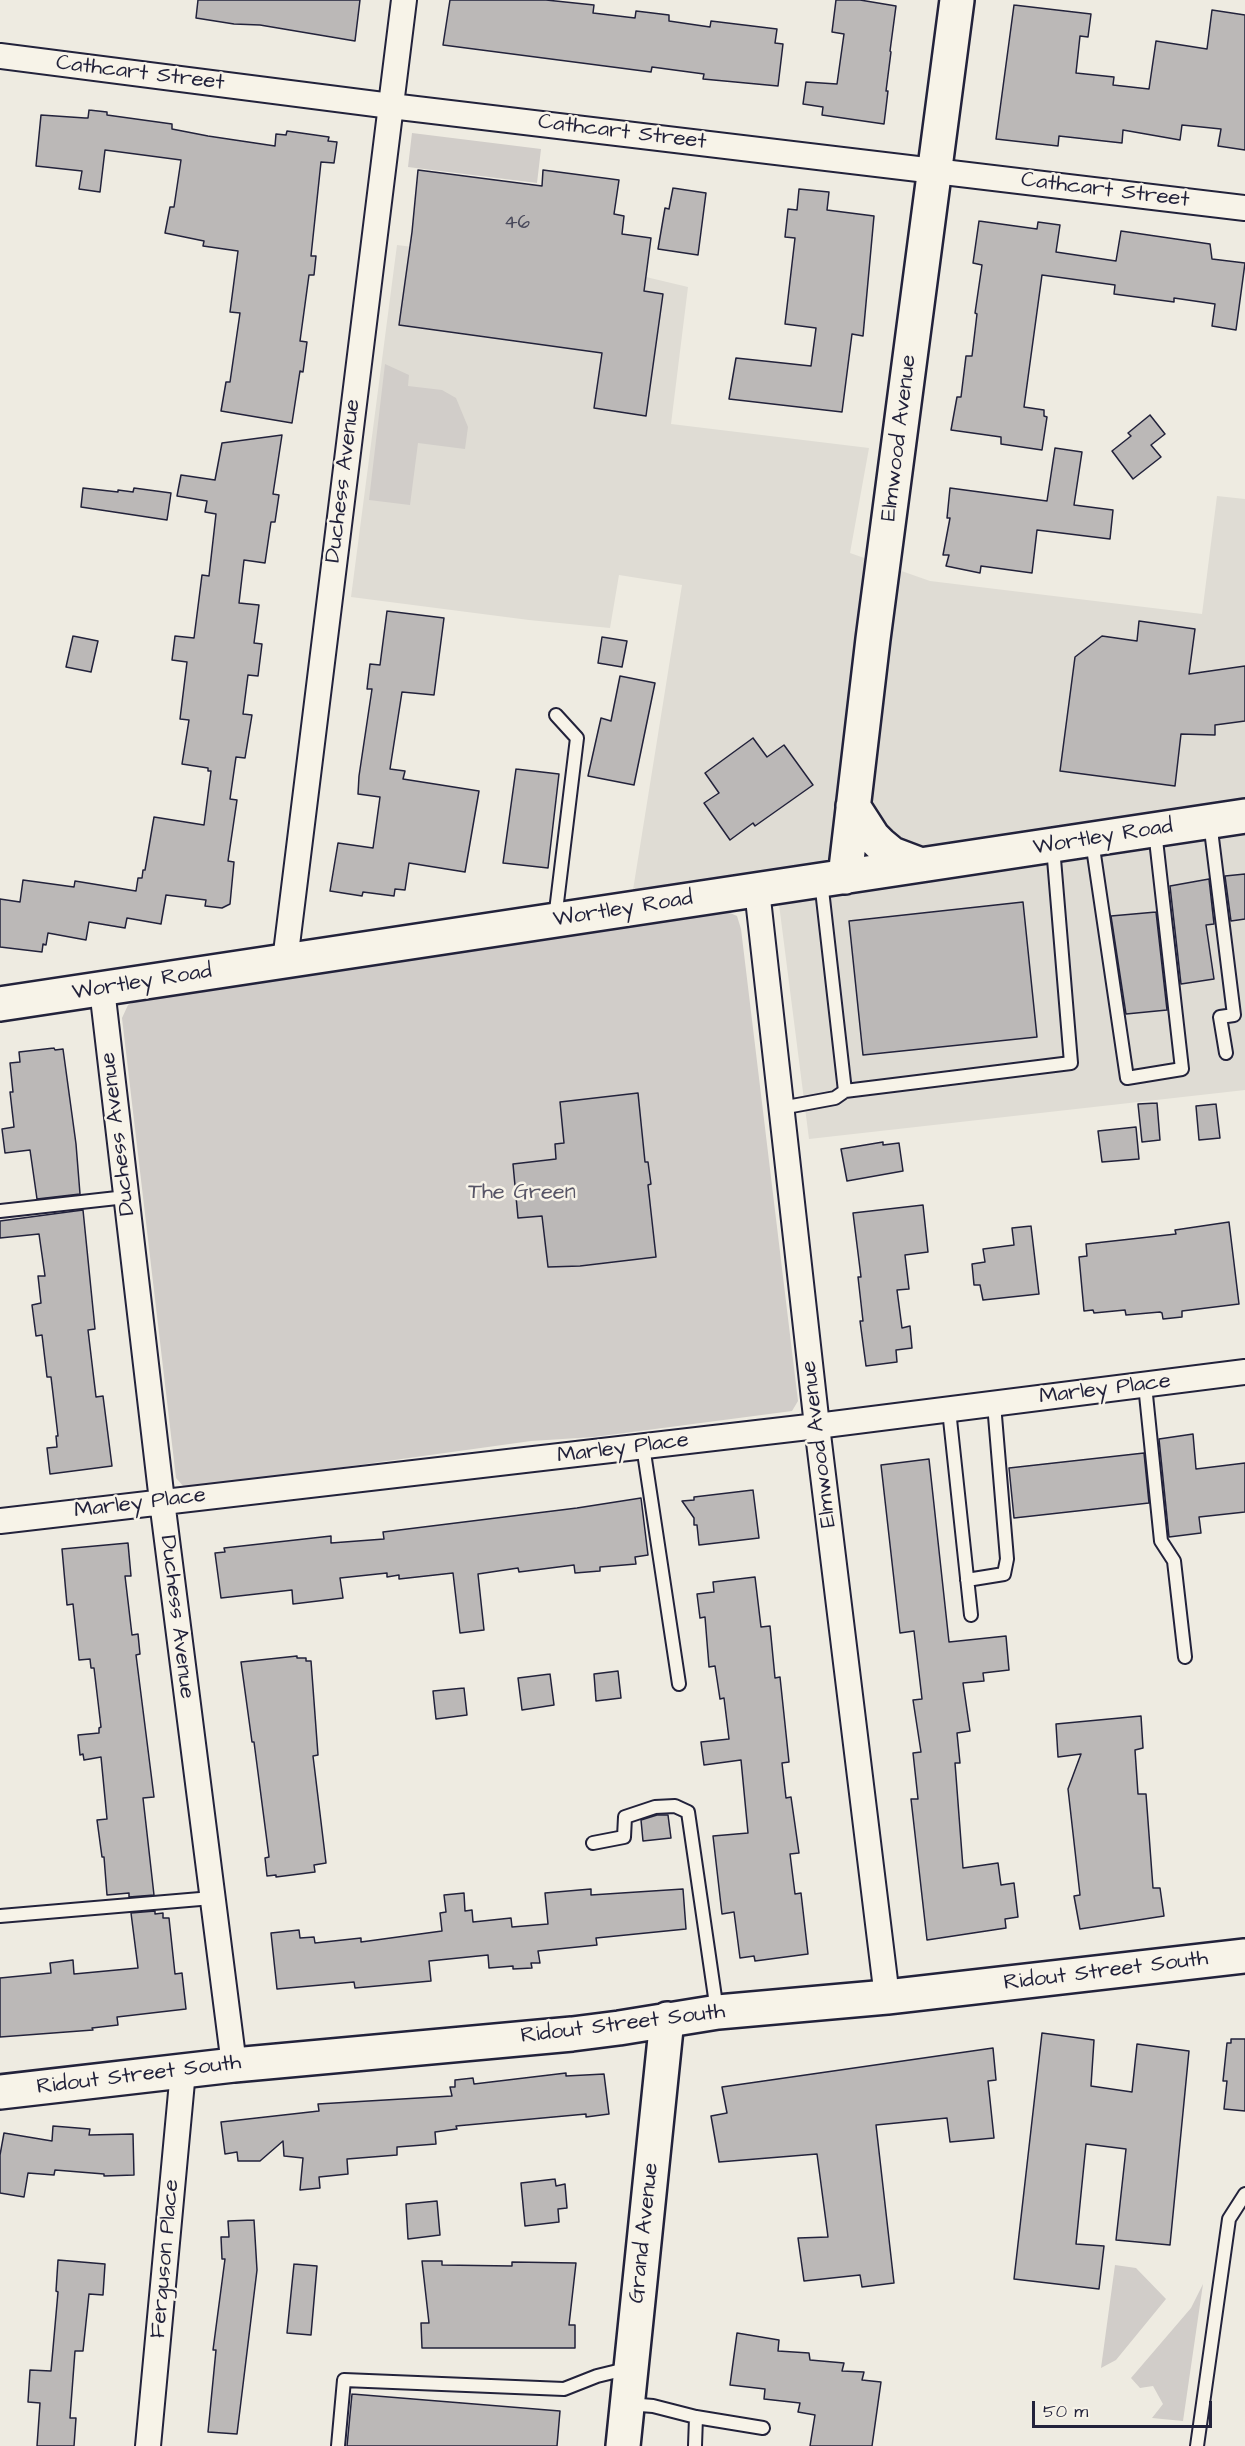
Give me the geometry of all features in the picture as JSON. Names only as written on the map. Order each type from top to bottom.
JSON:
[{"type":"street","name":"Duchess Avenue","points":[[285,962],[404,0]]},
{"type":"street","name":"Elmwood Avenue","points":[[833,878],[853,806],[957,0]]},
{"type":"street","name":"Cathcart Street","points":[[0,56],[391,106],[1245,208]]},
{"type":"street","points":[[853,806],[880,844],[892,854],[921,865]]},
{"type":"street","name":"Wortley Road","points":[[0,1004],[1245,816]]},
{"type":"street","name":"Elmwood Avenue","points":[[757,890],[817,1426],[887,1997]]},
{"type":"street","name":"Duchess Avenue","points":[[102,989],[162,1501],[234,2065]]},
{"type":"street","name":"Marley Place","points":[[0,1521],[817,1426],[1245,1372]]},
{"type":"street","name":"Ridout Street South","points":[[0,2092],[234,2065],[572,2034],[718,2012],[887,1997],[1245,1956]]},
{"type":"street","name":"Grand Avenue","points":[[623,2446],[667,2019]]},
{"type":"street","name":"Ferguson Place","points":[[148,2446],[183,2071]]},
{"type":"lane","points":[[555,920],[577,738],[556,715]]},
{"type":"lane","points":[[1210,821],[1234,1015],[1220,1017],[1226,1053]]},
{"type":"lane","points":[[1092,839],[1127,1077],[1182,1069],[1155,830]]},
{"type":"lane","points":[[781,1108],[835,1098],[845,1091],[1071,1063],[1053,845]]},
{"type":"lane","points":[[833,878],[845,1091]]},
{"type":"lane","points":[[0,1211],[126,1197]]},
{"type":"lane","points":[[1145,1386],[1161,1541],[1174,1561],[1185,1657]]},
{"type":"lane","points":[[967,1580],[1004,1574],[1007,1559],[994,1404]]},
{"type":"lane","points":[[950,1410],[971,1615]]},
{"type":"lane","points":[[643,1446],[680,1684]]},
{"type":"lane","points":[[593,1843],[624,1837],[625,1818],[655,1807],[675,1806],[688,1812],[718,2012]]},
{"type":"lane","points":[[0,1916],[212,1898]]},
{"type":"lane","points":[[1197,2446],[1229,2220],[1245,2194]]},
{"type":"lane","points":[[338,2446],[344,2380],[564,2389],[597,2376],[631,2368]]},
{"type":"lane","points":[[627,2404],[653,2406],[696,2417],[763,2428]]},
{"type":"lane","points":[[695,2446],[696,2417]]},
{"type":"shaded area","points":[[397,245],[646,277],[688,287],[671,424],[869,448],[850,553],[930,581],[1202,614],[1217,496],[1245,499],[1245,1090],[809,1139],[775,873],[633,890],[682,585],[619,575],[610,628],[351,597]]},
{"type":"green space","points":[[412,133],[541,149],[537,183],[408,167]]},
{"type":"green space","points":[[385,364],[409,375],[408,386],[442,390],[456,398],[468,427],[465,449],[418,443],[410,505],[369,500]]},
{"type":"green space","name":"The Green","points":[[728,912],[737,916],[741,929],[798,1401],[792,1411],[594,1437],[531,1441],[200,1487],[184,1487],[176,1478],[122,1018],[128,1005],[139,1000]]},
{"type":"green space","points":[[1115,2265],[1136,2268],[1166,2299],[1116,2360],[1101,2368]]},
{"type":"green space","points":[[1203,2284],[1183,2421],[1152,2418],[1163,2404],[1153,2386],[1140,2388],[1131,2378],[1191,2308]]},
{"type":"building","points":[[198,0],[360,0],[355,41],[260,25],[234,24],[196,18]]},
{"type":"building","points":[[450,0],[546,0],[594,5],[593,13],[635,18],[636,11],[669,15],[669,21],[710,27],[711,21],[777,29],[775,43],[783,44],[778,86],[703,79],[704,74],[652,67],[651,72],[443,45]]},
{"type":"building","points":[[836,0],[860,0],[896,6],[884,124],[822,115],[823,107],[803,104],[806,82],[837,84],[844,34],[832,32]]},
{"type":"building","points":[[1014,5],[1091,14],[1088,37],[1080,36],[1076,73],[1114,77],[1113,85],[1149,89],[1156,41],[1207,49],[1212,10],[1245,15],[1245,150],[1218,146],[1221,129],[1182,125],[1180,140],[1123,130],[1122,143],[1059,136],[1058,146],[996,139]]},
{"type":"building","points":[[89,110],[107,112],[107,115],[172,124],[172,129],[208,136],[275,146],[276,134],[286,135],[287,131],[329,137],[328,141],[337,142],[334,163],[321,162],[311,256],[316,256],[314,275],[309,275],[300,341],[307,342],[292,423],[221,411],[226,382],[230,382],[240,313],[230,312],[238,251],[203,246],[204,241],[165,233],[170,207],[174,207],[181,160],[105,150],[100,192],[79,189],[82,171],[36,166],[41,115],[88,118]]},
{"type":"building","points":[[418,170],[542,186],[543,170],[619,180],[614,214],[624,216],[622,234],[651,238],[644,291],[663,294],[646,416],[594,408],[602,353],[399,325]]},
{"type":"building","points":[[673,188],[706,193],[698,255],[658,249],[665,208],[669,209]]},
{"type":"building","points":[[799,189],[829,192],[827,210],[874,216],[863,336],[852,334],[842,412],[729,399],[736,358],[811,366],[816,328],[785,324],[795,238],[785,237],[788,209],[797,210]]},
{"type":"building","points":[[979,221],[1037,229],[1038,222],[1060,225],[1056,252],[1116,261],[1121,231],[1210,244],[1212,259],[1245,263],[1236,330],[1212,326],[1215,304],[1174,298],[1174,302],[1114,294],[1115,285],[1042,275],[1024,407],[1044,410],[1044,416],[1047,417],[1042,450],[1001,444],[1001,437],[951,430],[957,397],[961,397],[966,356],[972,356],[982,265],[973,263]]},
{"type":"building","points":[[1150,415],[1165,434],[1151,445],[1161,457],[1133,479],[1112,451],[1131,436],[1128,433]]},
{"type":"building","points":[[282,435],[273,494],[279,495],[275,522],[271,522],[265,563],[244,560],[239,603],[259,605],[254,643],[262,644],[258,676],[248,675],[243,714],[252,715],[245,758],[236,757],[230,799],[237,800],[228,861],[234,862],[230,904],[222,908],[205,906],[206,900],[166,895],[161,924],[127,918],[125,928],[89,922],[86,940],[48,933],[42,952],[0,947],[0,899],[20,902],[23,880],[74,887],[75,881],[136,891],[138,878],[142,878],[143,870],[145,870],[154,817],[204,825],[211,771],[208,771],[208,768],[182,764],[189,720],[180,719],[187,662],[172,660],[175,636],[194,638],[202,575],[209,576],[216,514],[205,512],[207,501],[177,496],[181,475],[215,480],[222,443]]},
{"type":"building","points":[[1055,448],[1082,452],[1074,505],[1113,510],[1110,539],[1037,530],[1032,573],[981,566],[980,573],[946,566],[949,555],[943,555],[950,518],[947,518],[950,488],[1047,501]]},
{"type":"building","points":[[83,488],[133,492],[134,488],[171,493],[167,520],[81,507]]},
{"type":"building","points":[[387,611],[444,618],[434,695],[402,692],[390,769],[405,771],[403,779],[479,791],[465,872],[409,863],[405,890],[395,889],[394,896],[363,892],[362,896],[330,891],[338,843],[373,848],[380,797],[358,794],[359,776],[372,689],[367,689],[370,664],[380,665]]},
{"type":"building","points":[[1139,621],[1195,629],[1189,674],[1245,666],[1245,721],[1215,725],[1215,735],[1181,734],[1175,786],[1060,771],[1075,657],[1102,636],[1137,641]]},
{"type":"building","points":[[73,636],[98,641],[91,672],[66,667]]},
{"type":"building","points":[[602,637],[627,641],[622,667],[598,663]]},
{"type":"building","points":[[620,676],[655,683],[634,785],[588,776],[601,718],[611,721]]},
{"type":"building","points":[[753,738],[767,757],[784,745],[813,785],[755,826],[753,823],[730,840],[704,803],[719,793],[705,773]]},
{"type":"building","points":[[516,769],[559,774],[548,868],[503,863]]},
{"type":"building","points":[[1245,874],[1245,919],[1231,921],[1225,876]]},
{"type":"building","points":[[1209,879],[1214,924],[1206,925],[1214,979],[1181,984],[1170,886]]},
{"type":"building","points":[[1023,902],[1037,1037],[863,1055],[849,921]]},
{"type":"building","points":[[1156,912],[1167,1010],[1126,1014],[1111,916]]},
{"type":"building","points":[[54,1048],[55,1050],[63,1049],[76,1144],[80,1194],[37,1199],[30,1150],[5,1153],[2,1129],[14,1127],[10,1092],[13,1092],[10,1063],[20,1062],[19,1052]]},
{"type":"building","points":[[638,1093],[645,1162],[648,1162],[651,1184],[648,1185],[656,1257],[580,1266],[548,1267],[542,1216],[518,1218],[513,1164],[556,1159],[555,1144],[564,1143],[560,1102]]},
{"type":"building","points":[[1157,1103],[1160,1140],[1142,1142],[1138,1104]]},
{"type":"building","points":[[1216,1104],[1220,1138],[1199,1140],[1196,1106]]},
{"type":"building","points":[[1136,1127],[1139,1159],[1102,1162],[1098,1131]]},
{"type":"building","points":[[883,1142],[883,1145],[899,1143],[903,1171],[847,1181],[841,1149]]},
{"type":"building","points":[[923,1205],[928,1252],[905,1255],[909,1289],[897,1290],[902,1328],[910,1326],[912,1348],[896,1350],[897,1362],[866,1366],[860,1321],[863,1321],[858,1277],[861,1277],[853,1213]]},
{"type":"building","points":[[83,1210],[95,1329],[88,1330],[96,1397],[103,1396],[112,1466],[50,1474],[47,1448],[57,1447],[56,1436],[58,1436],[51,1377],[47,1377],[42,1335],[36,1336],[32,1305],[41,1303],[38,1276],[45,1276],[39,1234],[0,1238],[0,1221]]},
{"type":"building","points":[[1229,1222],[1239,1304],[1182,1311],[1182,1317],[1163,1319],[1160,1312],[1126,1315],[1125,1310],[1094,1313],[1093,1310],[1084,1311],[1079,1257],[1087,1256],[1086,1244],[1176,1234],[1175,1230]]},
{"type":"building","points":[[1031,1226],[1039,1294],[983,1300],[980,1285],[974,1285],[972,1264],[985,1262],[983,1249],[1014,1245],[1012,1228]]},
{"type":"building","points":[[1193,1434],[1196,1469],[1245,1463],[1245,1512],[1199,1517],[1201,1533],[1169,1537],[1159,1439]]},
{"type":"building","points":[[1144,1453],[1149,1503],[1014,1518],[1009,1468]]},
{"type":"building","points":[[929,1459],[949,1642],[1006,1636],[1009,1670],[983,1673],[984,1681],[963,1683],[970,1731],[957,1733],[960,1763],[955,1763],[963,1868],[998,1863],[1001,1885],[1014,1883],[1018,1917],[1005,1919],[1006,1928],[927,1940],[911,1799],[918,1799],[913,1753],[921,1752],[913,1700],[922,1699],[914,1631],[900,1633],[881,1465]]},
{"type":"building","points":[[753,1490],[759,1538],[699,1545],[697,1525],[694,1525],[694,1518],[682,1501],[694,1500],[694,1497]]},
{"type":"building","points":[[641,1498],[648,1555],[635,1557],[636,1564],[600,1567],[600,1571],[575,1573],[574,1565],[519,1572],[518,1568],[478,1574],[484,1630],[460,1633],[453,1573],[399,1579],[399,1575],[387,1577],[387,1573],[340,1578],[343,1598],[293,1604],[292,1590],[221,1598],[215,1553],[225,1552],[224,1548],[331,1536],[331,1543],[384,1539],[383,1532]]},
{"type":"building","points":[[128,1543],[131,1576],[125,1576],[132,1635],[138,1634],[140,1654],[136,1655],[154,1797],[143,1798],[154,1895],[129,1897],[129,1893],[107,1895],[104,1857],[102,1857],[97,1820],[107,1819],[101,1757],[84,1760],[83,1754],[80,1755],[78,1735],[99,1733],[101,1727],[94,1668],[91,1668],[90,1659],[79,1660],[73,1604],[67,1605],[62,1549]]},
{"type":"building","points":[[755,1577],[761,1627],[770,1626],[775,1678],[780,1677],[789,1762],[782,1763],[786,1798],[791,1797],[799,1853],[790,1854],[795,1894],[801,1893],[808,1954],[755,1961],[754,1956],[740,1958],[734,1912],[722,1914],[713,1836],[748,1833],[741,1760],[704,1765],[701,1742],[729,1739],[724,1698],[720,1699],[715,1666],[709,1667],[705,1617],[700,1618],[697,1594],[714,1592],[713,1582]]},
{"type":"building","points":[[297,1656],[297,1658],[306,1658],[306,1661],[311,1661],[318,1755],[313,1756],[326,1863],[314,1865],[315,1872],[267,1876],[265,1858],[269,1857],[241,1662]]},
{"type":"building","points":[[618,1671],[621,1698],[596,1701],[594,1674]]},
{"type":"building","points":[[550,1674],[554,1705],[522,1710],[518,1678]]},
{"type":"building","points":[[464,1688],[467,1715],[436,1719],[433,1691]]},
{"type":"building","points":[[1141,1716],[1143,1748],[1135,1750],[1138,1794],[1146,1794],[1153,1888],[1160,1888],[1164,1916],[1080,1929],[1074,1896],[1080,1895],[1068,1789],[1081,1754],[1058,1757],[1056,1724]]},
{"type":"building","points":[[657,1815],[668,1815],[671,1838],[643,1841],[641,1820]]},
{"type":"building","points":[[591,1889],[591,1895],[683,1889],[686,1929],[596,1938],[597,1945],[538,1951],[540,1963],[531,1963],[532,1968],[513,1969],[513,1966],[489,1968],[488,1955],[429,1961],[431,1981],[355,1988],[354,1982],[277,1989],[271,1933],[299,1930],[300,1938],[314,1937],[315,1943],[361,1938],[361,1942],[442,1931],[440,1913],[446,1912],[444,1895],[464,1893],[465,1911],[472,1910],[473,1922],[511,1918],[512,1927],[548,1924],[545,1893]]},
{"type":"building","points":[[155,1911],[155,1914],[163,1913],[163,1918],[169,1918],[175,1974],[182,1973],[186,2009],[117,2017],[118,2025],[92,2028],[93,2030],[0,2037],[0,1978],[51,1973],[50,1963],[73,1960],[74,1974],[138,1968],[131,1913]]},
{"type":"building","points":[[1042,2033],[1094,2040],[1091,2086],[1132,2092],[1137,2044],[1189,2051],[1170,2245],[1116,2240],[1126,2149],[1086,2144],[1076,2244],[1104,2246],[1099,2289],[1014,2279]]},
{"type":"building","points":[[1231,2039],[1245,2039],[1245,2111],[1224,2109],[1227,2081],[1223,2081],[1227,2043],[1231,2043]]},
{"type":"building","points":[[993,2048],[996,2080],[988,2081],[994,2138],[950,2142],[947,2118],[876,2125],[894,2283],[862,2287],[860,2275],[804,2281],[798,2238],[828,2237],[817,2154],[719,2162],[711,2116],[727,2113],[722,2087]]},
{"type":"building","points":[[566,2073],[566,2076],[604,2074],[609,2114],[456,2126],[457,2129],[435,2132],[436,2144],[397,2147],[397,2155],[347,2159],[348,2174],[319,2177],[320,2188],[300,2190],[303,2158],[284,2156],[283,2141],[260,2161],[238,2161],[237,2152],[225,2154],[221,2122],[319,2111],[318,2104],[452,2096],[450,2087],[455,2087],[455,2080],[473,2078],[474,2084]]},
{"type":"building","points":[[53,2126],[90,2129],[89,2135],[133,2134],[134,2175],[104,2176],[104,2174],[55,2170],[54,2175],[28,2173],[24,2197],[0,2193],[0,2155],[4,2133],[52,2141]]},
{"type":"building","points":[[555,2179],[556,2186],[565,2184],[567,2208],[558,2209],[559,2222],[525,2226],[521,2183]]},
{"type":"building","points":[[437,2201],[440,2235],[408,2239],[406,2204]]},
{"type":"building","points":[[254,2220],[257,2270],[237,2434],[208,2432],[216,2350],[213,2350],[225,2259],[222,2259],[221,2237],[229,2237],[228,2221]]},
{"type":"building","points":[[58,2260],[105,2264],[103,2295],[89,2294],[83,2351],[75,2351],[70,2418],[76,2418],[74,2446],[37,2446],[40,2403],[28,2402],[30,2370],[51,2371],[58,2292],[56,2291]]},
{"type":"building","points":[[422,2261],[442,2261],[442,2265],[512,2266],[512,2262],[576,2263],[569,2325],[575,2325],[575,2348],[422,2348],[421,2323],[429,2323]]},
{"type":"building","points":[[294,2264],[317,2266],[311,2335],[287,2333]]},
{"type":"building","points":[[737,2333],[779,2340],[778,2351],[809,2353],[810,2360],[844,2363],[842,2371],[864,2372],[862,2380],[881,2382],[872,2446],[810,2446],[815,2415],[798,2412],[800,2403],[764,2399],[765,2389],[730,2385]]},
{"type":"building","points":[[352,2394],[560,2411],[557,2446],[347,2446]]}]
